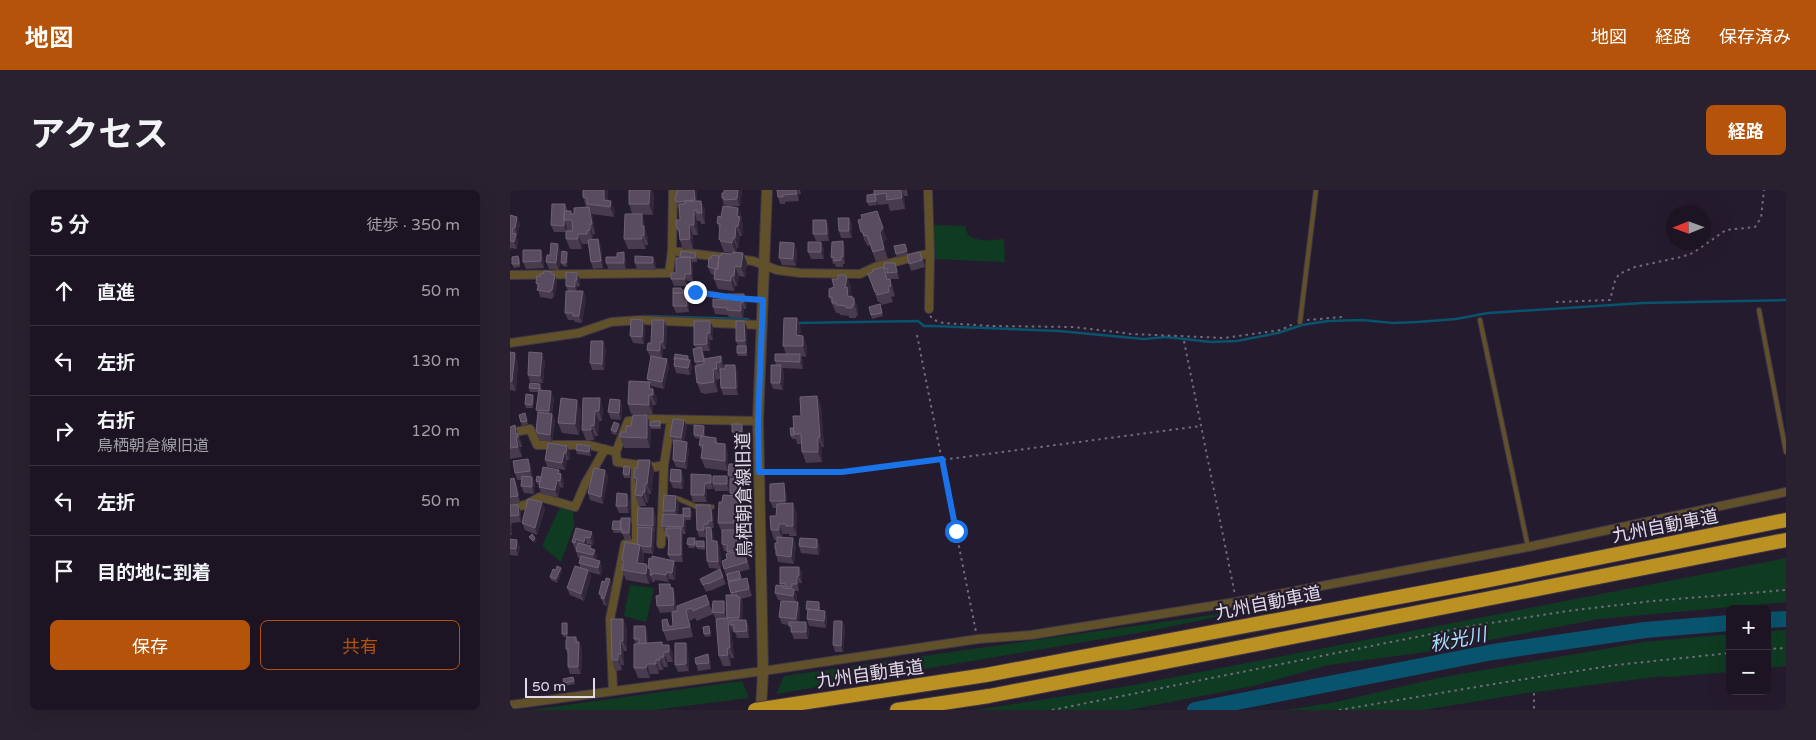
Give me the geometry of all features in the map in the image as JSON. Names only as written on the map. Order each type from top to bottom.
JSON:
[{"type":"highway","name":"九州自動車道","points":[[755,710],[986,676],[1489,580],[1786,520]]},
{"type":"highway","points":[[897,710],[989,696],[1786,540]]},
{"type":"street","points":[[510,275],[669,273],[672,251],[673,190]]},
{"type":"street","name":"鳥栖朝倉線旧道","points":[[761,710],[763,671],[758,421],[767,190]]},
{"type":"street","points":[[928,190],[930,253],[928,309]]},
{"type":"street","points":[[672,251],[753,262],[777,270],[800,273],[860,274],[875,267],[930,253]]},
{"type":"street","points":[[510,343],[580,334],[611,322],[640,320],[762,325]]},
{"type":"street","points":[[664,465],[655,467],[635,466],[617,462],[616,452],[628,421],[636,419],[758,421]]},
{"type":"street","points":[[661,544],[664,465],[671,420]]},
{"type":"street","points":[[510,433],[530,429],[537,445],[589,445],[616,452]]},
{"type":"street","points":[[510,508],[525,505],[540,498],[575,507],[604,449]]},
{"type":"street","points":[[613,691],[610,619],[625,544],[636,544],[644,511],[635,466]]},
{"type":"street","points":[[510,705],[763,671],[978,639],[1031,635],[1236,602],[1528,546],[1786,492]]},
{"type":"street","points":[[644,511],[662,511]]},
{"type":"lane","points":[[1300,322],[1316,190]]},
{"type":"lane","points":[[695,292],[763,300]]},
{"type":"lane","points":[[1759,310],[1786,452]]},
{"type":"lane","points":[[1480,320],[1528,546]]},
{"type":"lane","points":[[662,500],[679,499],[695,506],[712,507]]},
{"type":"path","points":[[1556,302],[1610,300],[1615,281],[1620,274],[1635,267],[1693,253],[1726,230],[1755,227],[1761,218],[1764,190]]},
{"type":"path","points":[[928,309],[930,316],[934,320],[943,323],[992,326],[1074,327],[1132,334],[1224,338],[1281,330],[1300,322],[1342,317]]},
{"type":"path","points":[[917,335],[978,639]]},
{"type":"path","points":[[1184,341],[1236,602]]},
{"type":"path","points":[[759,472],[842,472],[1201,426]]},
{"type":"path","points":[[1052,710],[1480,625],[1628,604],[1786,590]]},
{"type":"path","points":[[1771,650],[1786,648]]},
{"type":"path","points":[[1339,710],[1561,674],[1726,653]]},
{"type":"path","points":[[1534,693],[1534,710]]},
{"type":"green space","points":[[933,225],[965,226],[968,235],[981,240],[1004,239],[1005,262],[934,259]]},
{"type":"green space","points":[[560,507],[573,510],[574,526],[561,562],[542,546]]},
{"type":"green space","points":[[1786,558],[1786,602],[1726,605],[1726,607],[1599,619],[1426,652],[1329,665],[1253,686],[1129,710],[976,710],[1134,685]]},
{"type":"green space","points":[[630,585],[654,588],[646,622],[624,616]]},
{"type":"green space","points":[[1260,608],[1144,632],[776,694],[784,676]]},
{"type":"green space","points":[[1786,630],[1786,666],[1771,668],[1771,631]]},
{"type":"green space","points":[[1726,634],[1726,672],[1663,676],[1528,693],[1423,710],[1286,710],[1336,702],[1438,678],[1644,642]]},
{"type":"green space","points":[[742,681],[749,698],[654,710],[530,710]]},
{"type":"building","points":[[583,190],[604,190],[604,200],[611,201],[610,207],[587,204],[587,198],[583,197]]},
{"type":"building","points":[[629,190],[650,190],[649,204],[629,204]]},
{"type":"building","points":[[677,190],[694,190],[695,200],[676,202]]},
{"type":"building","points":[[724,190],[738,190],[737,199],[724,200],[722,193],[724,193]]},
{"type":"building","points":[[777,190],[796,190],[797,194],[778,197]]},
{"type":"building","points":[[874,190],[901,190],[902,198],[887,200],[886,193],[874,195]]},
{"type":"building","points":[[875,194],[876,201],[867,202],[867,195]]},
{"type":"building","points":[[685,201],[701,201],[702,213],[697,213],[697,210],[694,210],[694,225],[689,225],[690,239],[680,240],[676,220],[680,220],[679,204],[685,204]]},
{"type":"building","points":[[552,204],[565,204],[564,226],[551,225]]},
{"type":"building","points":[[723,206],[738,208],[737,216],[740,217],[732,243],[719,239],[720,224],[717,223],[718,216],[721,217]]},
{"type":"building","points":[[589,207],[592,224],[590,224],[590,230],[587,231],[587,234],[578,234],[578,239],[566,239],[566,231],[573,231],[572,220],[564,220],[564,211],[571,211],[571,214],[574,214],[574,208]]},
{"type":"building","points":[[877,211],[883,228],[880,232],[884,249],[873,252],[867,235],[864,236],[863,232],[861,232],[858,220],[862,219],[861,215]]},
{"type":"building","points":[[625,214],[642,214],[644,235],[642,235],[642,239],[624,239]]},
{"type":"building","points":[[510,215],[517,217],[512,233],[516,234],[514,242],[510,241]]},
{"type":"building","points":[[838,218],[849,218],[849,231],[839,231]]},
{"type":"building","points":[[813,220],[826,220],[827,234],[813,234]]},
{"type":"building","points":[[598,239],[601,261],[591,262],[588,240]]},
{"type":"building","points":[[843,241],[843,257],[840,257],[841,260],[834,261],[834,257],[831,257],[832,242]]},
{"type":"building","points":[[780,242],[794,243],[793,259],[779,258]]},
{"type":"building","points":[[808,242],[821,242],[821,252],[808,252]]},
{"type":"building","points":[[551,243],[558,244],[556,263],[546,262],[547,255],[550,255]]},
{"type":"building","points":[[905,244],[907,251],[896,254],[894,246]]},
{"type":"building","points":[[523,250],[541,250],[541,261],[523,262]]},
{"type":"building","points":[[562,251],[567,252],[566,263],[561,263]]},
{"type":"building","points":[[681,251],[696,253],[695,258],[680,257]]},
{"type":"building","points":[[624,252],[624,263],[606,263],[606,257],[617,257],[617,253]]},
{"type":"building","points":[[733,252],[743,253],[741,267],[735,266],[734,276],[731,276],[731,281],[714,279],[715,269],[718,269],[719,256],[722,253],[733,254]]},
{"type":"building","points":[[920,252],[922,260],[909,264],[907,255]]},
{"type":"building","points":[[712,255],[719,256],[717,269],[708,267],[709,258]]},
{"type":"building","points":[[518,256],[519,264],[512,264],[512,257]]},
{"type":"building","points":[[635,256],[653,257],[653,263],[635,263]]},
{"type":"building","points":[[690,257],[691,274],[685,274],[685,279],[671,279],[671,273],[676,273],[676,258]]},
{"type":"building","points":[[884,263],[895,263],[897,272],[887,273],[887,268],[884,269]]},
{"type":"building","points":[[884,267],[887,280],[890,279],[891,286],[888,287],[889,292],[877,295],[868,274],[873,272],[872,270]]},
{"type":"building","points":[[544,271],[552,272],[555,275],[550,292],[537,290],[539,284],[536,283],[537,276],[540,276],[541,273],[543,274]]},
{"type":"building","points":[[566,272],[577,273],[575,287],[566,286]]},
{"type":"building","points":[[838,275],[845,275],[847,277],[845,288],[847,287],[848,297],[852,296],[854,298],[852,308],[836,305],[836,303],[832,303],[832,297],[829,297],[829,289],[834,287],[832,279],[838,279]]},
{"type":"building","points":[[673,288],[681,288],[681,290],[685,290],[685,293],[673,293]]},
{"type":"building","points":[[566,291],[583,291],[579,316],[573,316],[573,313],[565,313]]},
{"type":"building","points":[[673,293],[686,293],[687,306],[673,306]]},
{"type":"building","points":[[728,294],[744,294],[744,302],[741,302],[741,311],[713,307],[713,299],[727,300]]},
{"type":"building","points":[[880,304],[882,313],[871,315],[869,307]]},
{"type":"building","points":[[784,318],[797,318],[796,335],[803,336],[803,346],[783,346]]},
{"type":"building","points":[[631,319],[643,320],[642,337],[630,336]]},
{"type":"building","points":[[652,320],[664,320],[663,342],[660,342],[660,351],[647,350],[648,343],[651,343]]},
{"type":"building","points":[[694,321],[710,321],[710,333],[707,333],[707,344],[694,345]]},
{"type":"building","points":[[736,321],[744,321],[745,341],[736,341]]},
{"type":"building","points":[[591,341],[603,341],[602,364],[590,363]]},
{"type":"building","points":[[737,346],[746,346],[746,353],[737,353]]},
{"type":"building","points":[[701,347],[704,361],[695,362],[693,349]]},
{"type":"building","points":[[510,352],[515,353],[512,381],[510,381]]},
{"type":"building","points":[[529,352],[542,353],[540,376],[528,375]]},
{"type":"building","points":[[675,354],[688,356],[687,360],[675,358],[674,360]]},
{"type":"building","points":[[775,354],[800,354],[800,362],[775,361]]},
{"type":"building","points":[[651,356],[667,359],[662,382],[647,379]]},
{"type":"building","points":[[721,356],[721,362],[716,363],[717,369],[713,369],[714,382],[697,383],[695,366],[704,364],[704,359]]},
{"type":"building","points":[[675,358],[690,360],[688,368],[674,366]]},
{"type":"building","points":[[725,365],[735,365],[736,388],[721,388],[720,369],[725,369]]},
{"type":"building","points":[[771,365],[781,365],[780,383],[771,383]]},
{"type":"building","points":[[629,381],[650,382],[649,389],[653,389],[653,395],[649,395],[649,405],[628,404]]},
{"type":"building","points":[[530,383],[540,384],[540,389],[529,388]]},
{"type":"building","points":[[539,390],[551,391],[549,411],[536,410]]},
{"type":"building","points":[[526,394],[533,395],[532,405],[525,404]]},
{"type":"building","points":[[817,396],[820,437],[818,437],[818,452],[802,452],[801,434],[794,434],[793,416],[801,416],[800,397]]},
{"type":"building","points":[[561,398],[577,400],[575,424],[558,423]]},
{"type":"building","points":[[583,398],[600,398],[599,411],[595,411],[594,426],[591,425],[591,430],[582,430]]},
{"type":"building","points":[[610,399],[620,400],[619,413],[608,412]]},
{"type":"building","points":[[538,412],[552,414],[550,435],[537,433]]},
{"type":"building","points":[[525,413],[527,421],[521,422],[519,415]]},
{"type":"building","points":[[633,415],[647,415],[647,438],[620,437],[621,432],[626,432],[626,426],[631,426]]},
{"type":"building","points":[[673,419],[684,420],[681,438],[670,436]]},
{"type":"building","points":[[660,421],[660,426],[650,426],[650,422]]},
{"type":"building","points":[[614,422],[619,424],[616,432],[611,430]]},
{"type":"building","points":[[732,424],[742,424],[742,432],[732,432]]},
{"type":"building","points":[[515,425],[516,434],[518,433],[518,437],[516,437],[518,447],[510,448],[510,427]]},
{"type":"building","points":[[694,425],[704,426],[703,436],[694,435]]},
{"type":"building","points":[[790,428],[793,428],[794,435],[791,436]]},
{"type":"building","points":[[701,436],[716,438],[715,443],[725,444],[725,461],[701,458],[703,445],[699,445]]},
{"type":"building","points":[[674,440],[687,442],[685,462],[673,460]]},
{"type":"building","points":[[548,443],[567,446],[562,463],[545,460]]},
{"type":"building","points":[[577,444],[590,446],[589,452],[576,450]]},
{"type":"building","points":[[528,459],[530,471],[515,473],[513,461]]},
{"type":"building","points":[[638,460],[650,460],[647,484],[645,484],[645,492],[643,492],[642,496],[635,495],[637,478],[634,478],[635,468],[638,468]]},
{"type":"building","points":[[729,464],[742,464],[742,475],[728,475]]},
{"type":"building","points":[[624,466],[630,467],[629,475],[623,474]]},
{"type":"building","points":[[543,467],[559,470],[558,473],[561,474],[560,481],[557,480],[555,490],[539,487]]},
{"type":"building","points":[[594,468],[605,470],[601,497],[588,493]]},
{"type":"building","points":[[671,469],[681,470],[681,482],[670,481]]},
{"type":"building","points":[[691,474],[711,475],[711,483],[705,483],[704,495],[691,495]]},
{"type":"building","points":[[522,476],[532,477],[532,487],[521,486]]},
{"type":"building","points":[[537,476],[541,477],[540,482],[536,481]]},
{"type":"building","points":[[713,476],[727,476],[727,484],[713,484]]},
{"type":"building","points":[[514,478],[518,496],[510,497],[510,479]]},
{"type":"building","points":[[730,479],[741,479],[740,494],[730,493]]},
{"type":"building","points":[[784,483],[785,501],[770,501],[770,484]]},
{"type":"building","points":[[617,493],[627,494],[627,506],[616,506]]},
{"type":"building","points":[[664,495],[676,496],[675,511],[663,511]]},
{"type":"building","points":[[723,495],[741,496],[740,505],[734,505],[734,523],[718,523],[719,502],[722,502]]},
{"type":"building","points":[[528,499],[542,502],[535,528],[522,523]]},
{"type":"building","points":[[793,503],[793,526],[779,524],[779,530],[771,530],[770,516],[776,516],[777,504]]},
{"type":"building","points":[[510,505],[518,505],[519,515],[510,516]]},
{"type":"building","points":[[696,505],[710,505],[712,521],[704,524],[704,530],[697,530]]},
{"type":"building","points":[[638,508],[653,508],[653,526],[637,525]]},
{"type":"building","points":[[683,508],[690,508],[690,517],[683,515]]},
{"type":"building","points":[[663,514],[684,515],[683,527],[662,526]]},
{"type":"building","points":[[621,518],[630,518],[629,533],[622,533],[622,529],[620,529]]},
{"type":"building","points":[[613,521],[621,521],[621,530],[612,529]]},
{"type":"building","points":[[638,527],[652,528],[651,547],[637,544]]},
{"type":"building","points":[[706,527],[711,528],[712,541],[717,541],[718,562],[707,561]]},
{"type":"building","points":[[576,528],[592,532],[590,538],[585,537],[584,542],[576,539],[575,543],[572,542]]},
{"type":"building","points":[[666,528],[681,528],[681,555],[668,555],[669,536],[666,536]]},
{"type":"building","points":[[722,530],[735,530],[735,534],[740,535],[740,549],[727,552],[727,545],[722,544]]},
{"type":"building","points":[[532,534],[535,538],[533,541],[529,537]]},
{"type":"building","points":[[777,537],[793,538],[791,557],[776,555],[775,543],[777,543]]},
{"type":"building","points":[[688,538],[695,538],[694,545],[687,544]]},
{"type":"building","points":[[800,538],[817,539],[817,548],[799,546]]},
{"type":"building","points":[[510,539],[517,540],[516,549],[510,548]]},
{"type":"building","points":[[696,541],[704,541],[704,547],[696,546]]},
{"type":"building","points":[[625,542],[640,545],[637,563],[646,564],[646,574],[622,570]]},
{"type":"building","points":[[578,543],[591,546],[590,548],[595,550],[593,555],[576,551]]},
{"type":"building","points":[[744,549],[747,562],[724,569],[722,561],[727,559],[726,554]]},
{"type":"building","points":[[581,556],[600,561],[598,568],[579,563]]},
{"type":"building","points":[[652,556],[674,561],[672,573],[667,572],[666,575],[653,573],[650,575],[651,569],[648,568],[649,558],[652,559]]},
{"type":"building","points":[[557,566],[561,568],[556,579],[550,577],[553,569],[556,570]]},
{"type":"building","points":[[575,566],[588,570],[581,594],[567,588]]},
{"type":"building","points":[[780,567],[799,567],[797,584],[792,584],[792,587],[785,587],[785,583],[780,584]]},
{"type":"building","points":[[720,569],[723,577],[703,585],[700,579]]},
{"type":"building","points":[[739,571],[741,578],[728,581],[727,574]]},
{"type":"building","points":[[606,578],[610,579],[604,599],[599,594],[602,581],[605,582]]},
{"type":"building","points":[[747,578],[749,589],[731,593],[728,582]]},
{"type":"building","points":[[659,584],[670,584],[670,588],[673,588],[674,605],[657,606],[656,596],[660,595]]},
{"type":"building","points":[[776,585],[794,589],[793,596],[775,593]]},
{"type":"building","points":[[706,595],[709,604],[693,611],[692,608],[686,610],[690,627],[663,631],[662,620],[667,619],[669,626],[673,626],[672,612],[677,611],[677,606]]},
{"type":"building","points":[[726,595],[737,595],[737,597],[740,597],[739,618],[727,618]]},
{"type":"building","points":[[713,601],[724,601],[724,613],[712,612]]},
{"type":"building","points":[[781,601],[798,602],[796,619],[779,617]]},
{"type":"building","points":[[807,601],[819,602],[819,610],[806,609]]},
{"type":"building","points":[[808,609],[825,611],[824,621],[807,619]]},
{"type":"building","points":[[728,618],[730,648],[727,648],[728,655],[719,656],[716,619]]},
{"type":"building","points":[[611,619],[623,619],[623,641],[620,641],[621,654],[618,654],[618,660],[612,660]]},
{"type":"building","points":[[730,620],[746,620],[747,631],[734,632],[734,625],[730,625]]},
{"type":"building","points":[[834,621],[842,621],[841,646],[833,645]]},
{"type":"building","points":[[789,622],[806,622],[806,632],[791,632],[792,626],[789,626]]},
{"type":"building","points":[[562,623],[567,623],[567,634],[562,634]]},
{"type":"building","points":[[634,626],[645,626],[646,643],[639,644],[639,639],[634,639]]},
{"type":"building","points":[[709,626],[710,633],[704,634],[703,627]]},
{"type":"building","points":[[567,637],[576,637],[576,642],[579,642],[578,667],[568,667]]},
{"type":"building","points":[[662,642],[662,645],[669,645],[669,652],[664,652],[664,657],[656,660],[656,664],[647,664],[646,668],[634,668],[634,644]]},
{"type":"building","points":[[675,643],[686,643],[686,664],[675,665]]},
{"type":"building","points":[[708,654],[709,663],[696,664],[695,658]]},
{"type":"building","points":[[573,677],[574,681],[564,683],[563,679]]},
{"type":"waterway","points":[[797,323],[918,321],[924,326],[1059,331],[1144,339],[1166,337],[1211,342],[1237,341],[1278,333],[1302,325],[1328,321],[1417,322],[1456,319],[1488,313],[1643,303],[1786,300]]},
{"type":"waterway","points":[[644,316],[748,319]]},
{"type":"waterway","name":"秋光川","points":[[1771,620],[1786,619]]},
{"type":"waterway","name":"秋光川","points":[[1195,710],[1493,652],[1645,630],[1726,623]]},
{"type":"route","points":[[695,292],[763,300],[758,421],[759,472],[842,472],[942,459],[956,531]]}]
